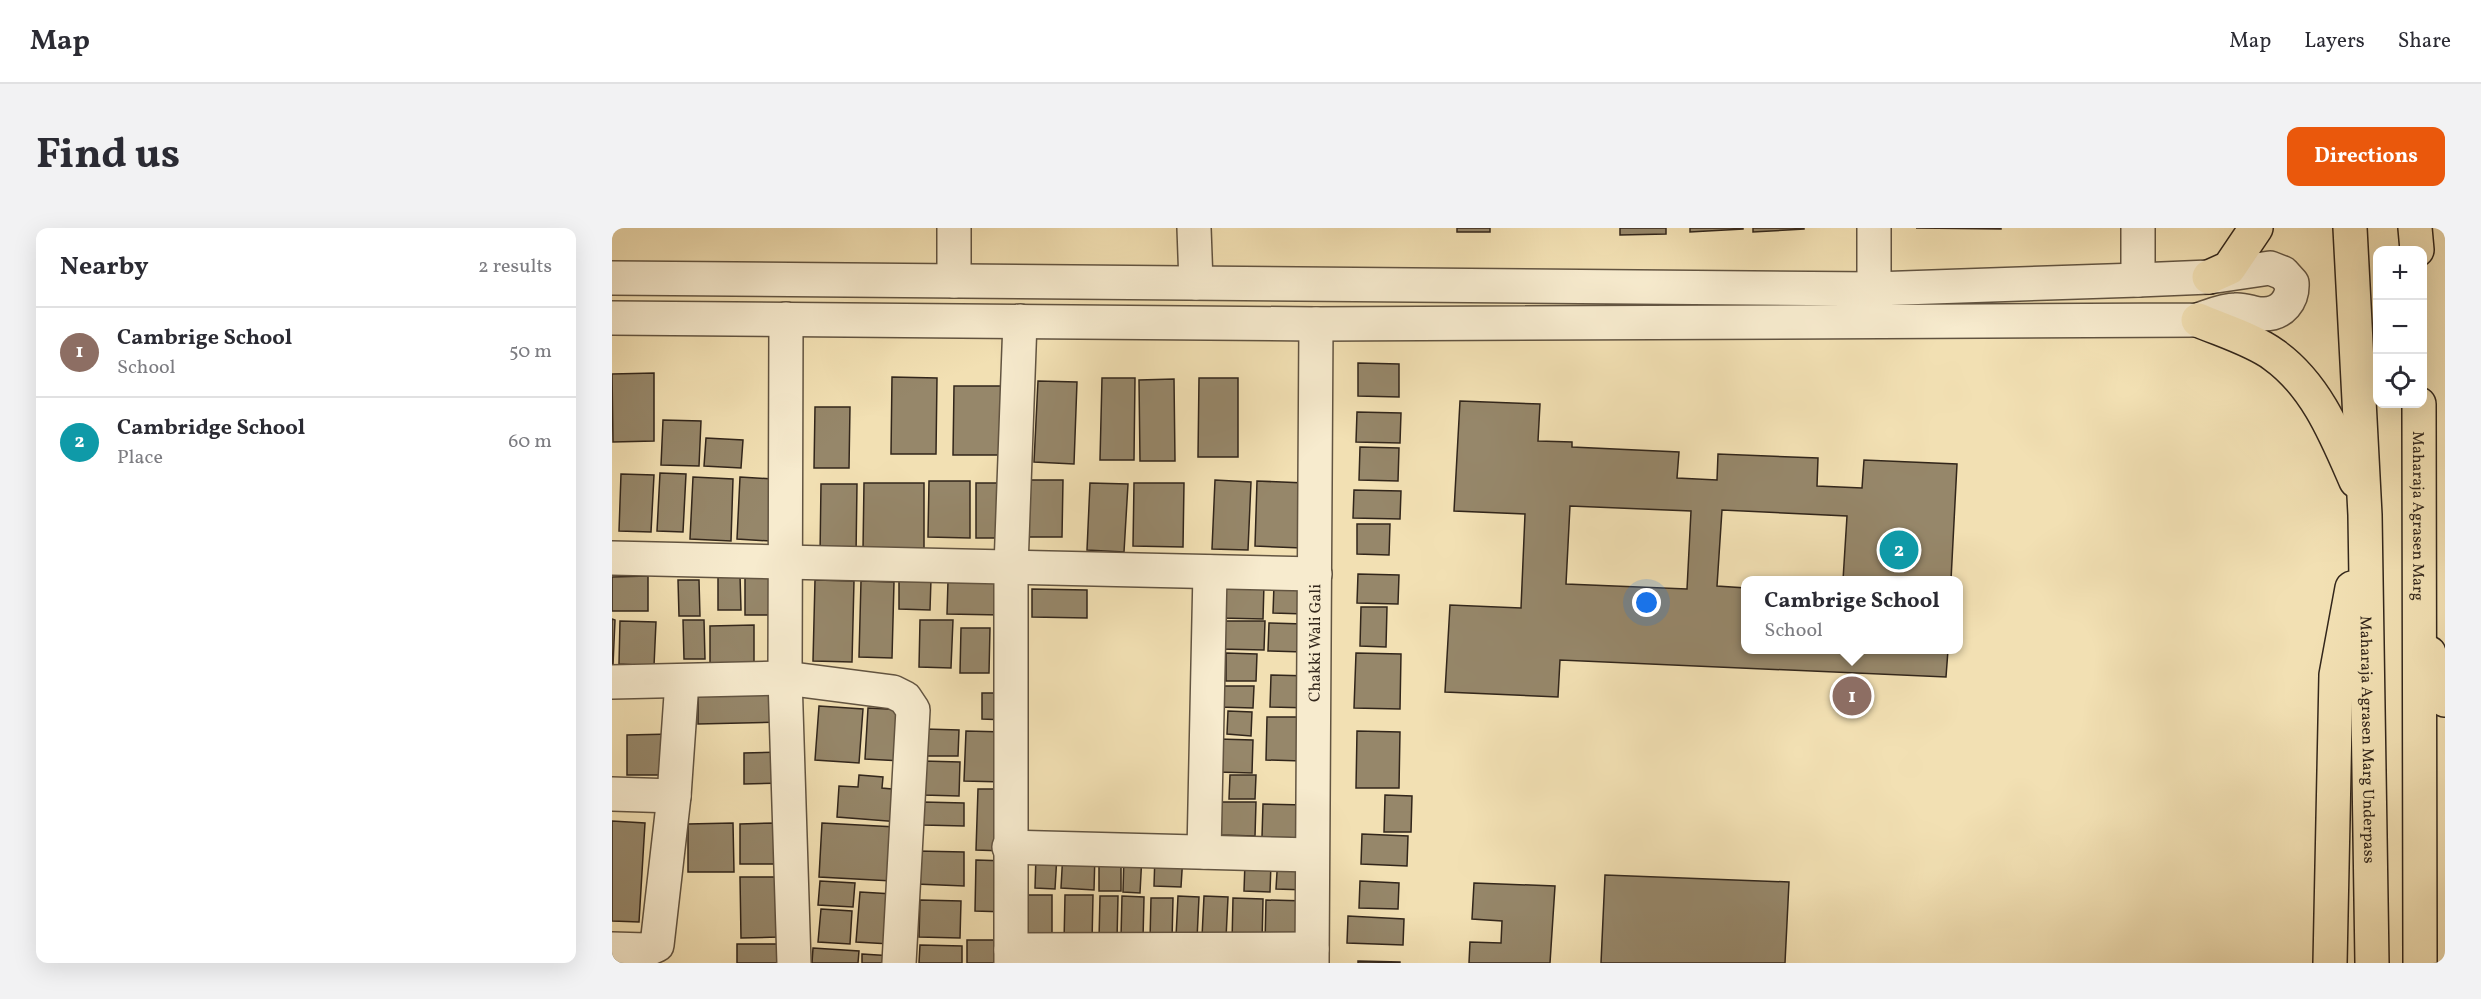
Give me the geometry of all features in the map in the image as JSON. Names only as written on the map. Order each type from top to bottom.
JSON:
[{"type":"main road","points":[[2209,277],[2229,268],[2256,228]]},
{"type":"main road","points":[[2330,963],[2336,675],[2364,507],[2350,228]]},
{"type":"main road","points":[[2415,228],[2416,246]]},
{"type":"main road","points":[[2198,320],[2273,354],[2302,380],[2335,432],[2364,507]]},
{"type":"main road","name":"Maharaja Agrasen Marg","points":[[2419,408],[2420,628]]},
{"type":"main road","name":"Maharaja Agrasen Marg Underpass","points":[[2364,507],[2373,963]]},
{"type":"main road","points":[[2420,628],[2445,700]]},
{"type":"main road","points":[[2420,628],[2420,963]]},
{"type":"street","points":[[954,228],[954,281]]},
{"type":"street","points":[[1194,228],[1196,283]]},
{"type":"street","points":[[1874,228],[1874,289]]},
{"type":"street","points":[[2138,228],[2138,280]]},
{"type":"street","points":[[612,278],[1874,289],[2209,277],[2270,268],[2283,273],[2292,283],[2293,293],[2289,302],[2278,311],[2264,315],[2236,309],[2198,320],[1316,324],[612,318]]},
{"type":"street","points":[[786,319],[785,678],[794,963]]},
{"type":"street","points":[[1020,321],[1011,567],[1009,847],[1011,956],[1312,956]]},
{"type":"street","name":"Chakki Wali Gali","points":[[1312,956],[1316,324]]},
{"type":"street","points":[[612,558],[1315,574]]},
{"type":"street","points":[[1204,852],[1210,572]]},
{"type":"street","points":[[612,682],[785,678],[893,692],[905,698],[913,710],[899,963]]},
{"type":"street","points":[[612,949],[646,950],[657,945],[674,796],[682,681]]},
{"type":"street","points":[[612,794],[674,796]]},
{"type":"street","points":[[1009,847],[1312,855]]},
{"type":"building","points":[[1457,228],[1490,228],[1490,232],[1457,232]]},
{"type":"building","points":[[1620,228],[1666,228],[1666,234],[1620,235]]},
{"type":"building","points":[[1690,228],[1743,228],[1743,229],[1690,232]]},
{"type":"building","points":[[1753,228],[1804,228],[1804,229],[1753,232]]},
{"type":"building","points":[[1916,228],[2001,228],[2001,229]]},
{"type":"building","points":[[1358,363],[1399,364],[1399,397],[1358,396]]},
{"type":"building","points":[[654,373],[654,441],[613,442],[612,374]]},
{"type":"building","points":[[892,377],[937,378],[936,454],[891,454]]},
{"type":"building","points":[[1102,378],[1135,378],[1134,460],[1100,460]]},
{"type":"building","points":[[1199,378],[1238,378],[1238,457],[1198,457]]},
{"type":"building","points":[[1174,379],[1175,461],[1140,461],[1139,380]]},
{"type":"building","points":[[1038,381],[1077,382],[1074,464],[1034,462]]},
{"type":"building","points":[[954,386],[1012,386],[1011,455],[953,455]]},
{"type":"building","points":[[1460,401],[1540,404],[1538,441],[1572,442],[1572,447],[1679,452],[1677,478],[1717,480],[1718,454],[1818,458],[1817,486],[1862,488],[1864,460],[1957,464],[1951,576],[1843,576],[1847,516],[1722,510],[1717,586],[1741,588],[1741,654],[1948,654],[1946,677],[1560,660],[1558,697],[1445,692],[1450,605],[1521,608],[1525,514],[1454,511]],"holes":[[[1570,506],[1691,511],[1687,589],[1566,584]]]},
{"type":"building","points":[[815,407],[850,407],[849,468],[814,468]]},
{"type":"building","points":[[1357,412],[1401,413],[1400,443],[1356,442]]},
{"type":"building","points":[[663,420],[701,421],[699,466],[661,465]]},
{"type":"building","points":[[706,438],[743,440],[741,468],[704,466]]},
{"type":"building","points":[[1360,447],[1399,448],[1398,481],[1359,480]]},
{"type":"building","points":[[660,473],[686,474],[683,532],[657,531]]},
{"type":"building","points":[[621,474],[654,475],[651,532],[619,531]]},
{"type":"building","points":[[693,477],[733,479],[731,541],[690,539]]},
{"type":"building","points":[[740,477],[773,479],[770,541],[737,539]]},
{"type":"building","points":[[1016,480],[1063,480],[1062,537],[1015,537]]},
{"type":"building","points":[[1215,480],[1251,482],[1248,550],[1212,549]]},
{"type":"building","points":[[929,481],[970,481],[970,538],[928,537]]},
{"type":"building","points":[[1257,481],[1305,483],[1302,548],[1255,546]]},
{"type":"building","points":[[864,483],[924,483],[924,551],[863,550]]},
{"type":"building","points":[[976,483],[1003,483],[1002,538],[976,538]]},
{"type":"building","points":[[1090,483],[1128,484],[1124,552],[1087,550]]},
{"type":"building","points":[[1134,483],[1184,483],[1183,547],[1133,546]]},
{"type":"building","points":[[821,484],[857,484],[856,556],[820,556]]},
{"type":"building","points":[[1354,490],[1401,491],[1400,519],[1353,518]]},
{"type":"building","points":[[1357,524],[1390,524],[1389,555],[1357,554]]},
{"type":"building","points":[[1358,574],[1399,575],[1398,604],[1357,603]]},
{"type":"building","points":[[740,575],[741,610],[718,610],[718,576]]},
{"type":"building","points":[[648,576],[648,611],[612,611],[612,577]]},
{"type":"building","points":[[745,577],[771,577],[772,615],[745,615]]},
{"type":"building","points":[[899,579],[931,579],[930,610],[899,609]]},
{"type":"building","points":[[678,580],[699,580],[700,616],[679,616]]},
{"type":"building","points":[[815,580],[854,581],[852,662],[813,661]]},
{"type":"building","points":[[861,581],[894,582],[892,658],[859,657]]},
{"type":"building","points":[[948,581],[1002,582],[1001,615],[947,614]]},
{"type":"building","points":[[1222,583],[1264,584],[1263,619],[1221,618]]},
{"type":"building","points":[[1274,585],[1306,585],[1305,614],[1273,613]]},
{"type":"building","points":[[1032,589],[1087,590],[1087,618],[1032,617]]},
{"type":"building","points":[[1361,607],[1387,607],[1386,647],[1360,646]]},
{"type":"building","points":[[612,619],[615,620],[613,665],[612,665]]},
{"type":"building","points":[[683,620],[704,620],[705,659],[684,659]]},
{"type":"building","points":[[920,620],[953,620],[951,668],[919,667]]},
{"type":"building","points":[[620,621],[656,622],[654,666],[619,664]]},
{"type":"building","points":[[1221,621],[1265,621],[1264,650],[1220,649]]},
{"type":"building","points":[[1269,623],[1304,624],[1303,652],[1268,651]]},
{"type":"building","points":[[754,625],[754,666],[710,667],[710,626]]},
{"type":"building","points":[[961,628],[990,628],[989,673],[960,673]]},
{"type":"building","points":[[1226,653],[1257,654],[1256,681],[1226,681]]},
{"type":"building","points":[[1356,653],[1401,654],[1400,709],[1354,708]]},
{"type":"building","points":[[1271,675],[1311,676],[1311,708],[1270,707]]},
{"type":"building","points":[[781,685],[781,722],[698,724],[698,686]]},
{"type":"building","points":[[1220,686],[1254,686],[1253,708],[1219,707]]},
{"type":"building","points":[[982,693],[1006,693],[1006,720],[982,719]]},
{"type":"building","points":[[819,706],[863,709],[859,763],[815,760]]},
{"type":"building","points":[[868,708],[906,710],[902,761],[865,759]]},
{"type":"building","points":[[1228,711],[1252,712],[1251,736],[1227,734]]},
{"type":"building","points":[[1267,717],[1303,717],[1302,761],[1266,760]]},
{"type":"building","points":[[925,729],[959,730],[958,756],[924,756]]},
{"type":"building","points":[[966,731],[1005,732],[1004,782],[964,781]]},
{"type":"building","points":[[1357,731],[1400,732],[1399,788],[1356,788]]},
{"type":"building","points":[[671,734],[671,775],[627,775],[627,735]]},
{"type":"building","points":[[1218,739],[1253,740],[1252,773],[1218,772]]},
{"type":"building","points":[[783,752],[783,783],[744,784],[744,753]]},
{"type":"building","points":[[923,761],[960,762],[959,796],[923,795]]},
{"type":"building","points":[[859,775],[883,777],[882,788],[902,790],[900,822],[837,817],[839,786],[858,787]]},
{"type":"building","points":[[1230,775],[1256,775],[1255,799],[1229,799]]},
{"type":"building","points":[[978,789],[1006,789],[1004,851],[976,850]]},
{"type":"building","points":[[1385,795],[1412,796],[1411,832],[1384,832]]},
{"type":"building","points":[[923,802],[964,803],[964,826],[923,825]]},
{"type":"building","points":[[1221,802],[1256,802],[1255,836],[1220,835]]},
{"type":"building","points":[[1263,804],[1305,805],[1304,838],[1262,837]]},
{"type":"building","points":[[612,821],[645,823],[639,922],[612,921]]},
{"type":"building","points":[[733,823],[734,872],[688,872],[688,824]]},
{"type":"building","points":[[775,823],[775,864],[740,864],[740,824]]},
{"type":"building","points":[[822,823],[896,827],[892,881],[819,877]]},
{"type":"building","points":[[1362,834],[1408,836],[1407,866],[1361,864]]},
{"type":"building","points":[[917,851],[964,852],[964,886],[916,884]]},
{"type":"building","points":[[1063,852],[1095,853],[1094,890],[1061,888]]},
{"type":"building","points":[[1155,854],[1183,855],[1181,887],[1154,886]]},
{"type":"building","points":[[1036,855],[1057,855],[1055,889],[1035,888]]},
{"type":"building","points":[[1099,855],[1121,855],[1121,891],[1099,891]]},
{"type":"building","points":[[1124,855],[1142,855],[1140,893],[1123,892]]},
{"type":"building","points":[[1278,855],[1309,857],[1307,890],[1276,889]]},
{"type":"building","points":[[976,860],[1007,861],[1006,912],[975,911]]},
{"type":"building","points":[[1245,862],[1271,863],[1270,892],[1244,891]]},
{"type":"building","points":[[1605,875],[1789,882],[1785,963],[1601,963]]},
{"type":"building","points":[[740,877],[777,877],[778,937],[741,938]]},
{"type":"building","points":[[820,881],[855,883],[853,907],[818,905]]},
{"type":"building","points":[[1360,881],[1399,883],[1398,909],[1359,908]]},
{"type":"building","points":[[1474,883],[1555,886],[1550,963],[1469,963],[1470,942],[1501,943],[1502,921],[1472,919]]},
{"type":"building","points":[[860,892],[893,894],[890,944],[856,942]]},
{"type":"building","points":[[1026,895],[1052,895],[1052,943],[1025,943]]},
{"type":"building","points":[[1065,895],[1093,895],[1092,943],[1064,942]]},
{"type":"building","points":[[1100,896],[1118,896],[1117,940],[1099,940]]},
{"type":"building","points":[[1122,896],[1144,897],[1143,939],[1121,938]]},
{"type":"building","points":[[1178,896],[1199,897],[1197,939],[1176,937]]},
{"type":"building","points":[[1204,896],[1228,897],[1226,938],[1202,937]]},
{"type":"building","points":[[1151,898],[1173,898],[1172,941],[1150,940]]},
{"type":"building","points":[[1233,898],[1263,899],[1262,944],[1232,943]]},
{"type":"building","points":[[920,900],[961,901],[960,938],[919,937]]},
{"type":"building","points":[[1266,900],[1306,901],[1305,946],[1265,945]]},
{"type":"building","points":[[821,909],[852,911],[850,944],[818,942]]},
{"type":"building","points":[[1348,916],[1404,919],[1403,945],[1347,943]]},
{"type":"building","points":[[967,940],[1004,940],[1004,963],[967,963]]},
{"type":"building","points":[[737,944],[779,944],[779,963],[737,963]]},
{"type":"building","points":[[920,945],[962,946],[962,963],[919,963]]},
{"type":"building","points":[[813,948],[859,951],[858,963],[812,963]]},
{"type":"building","points":[[862,954],[893,956],[893,963],[862,963]]},
{"type":"building","points":[[1358,961],[1400,962],[1400,963],[1358,963]]},
{"type":"place","name":"Cambridge School","points":[[1899,550]]},
{"type":"place","name":"Cambrige School","points":[[1852,696]]}]
